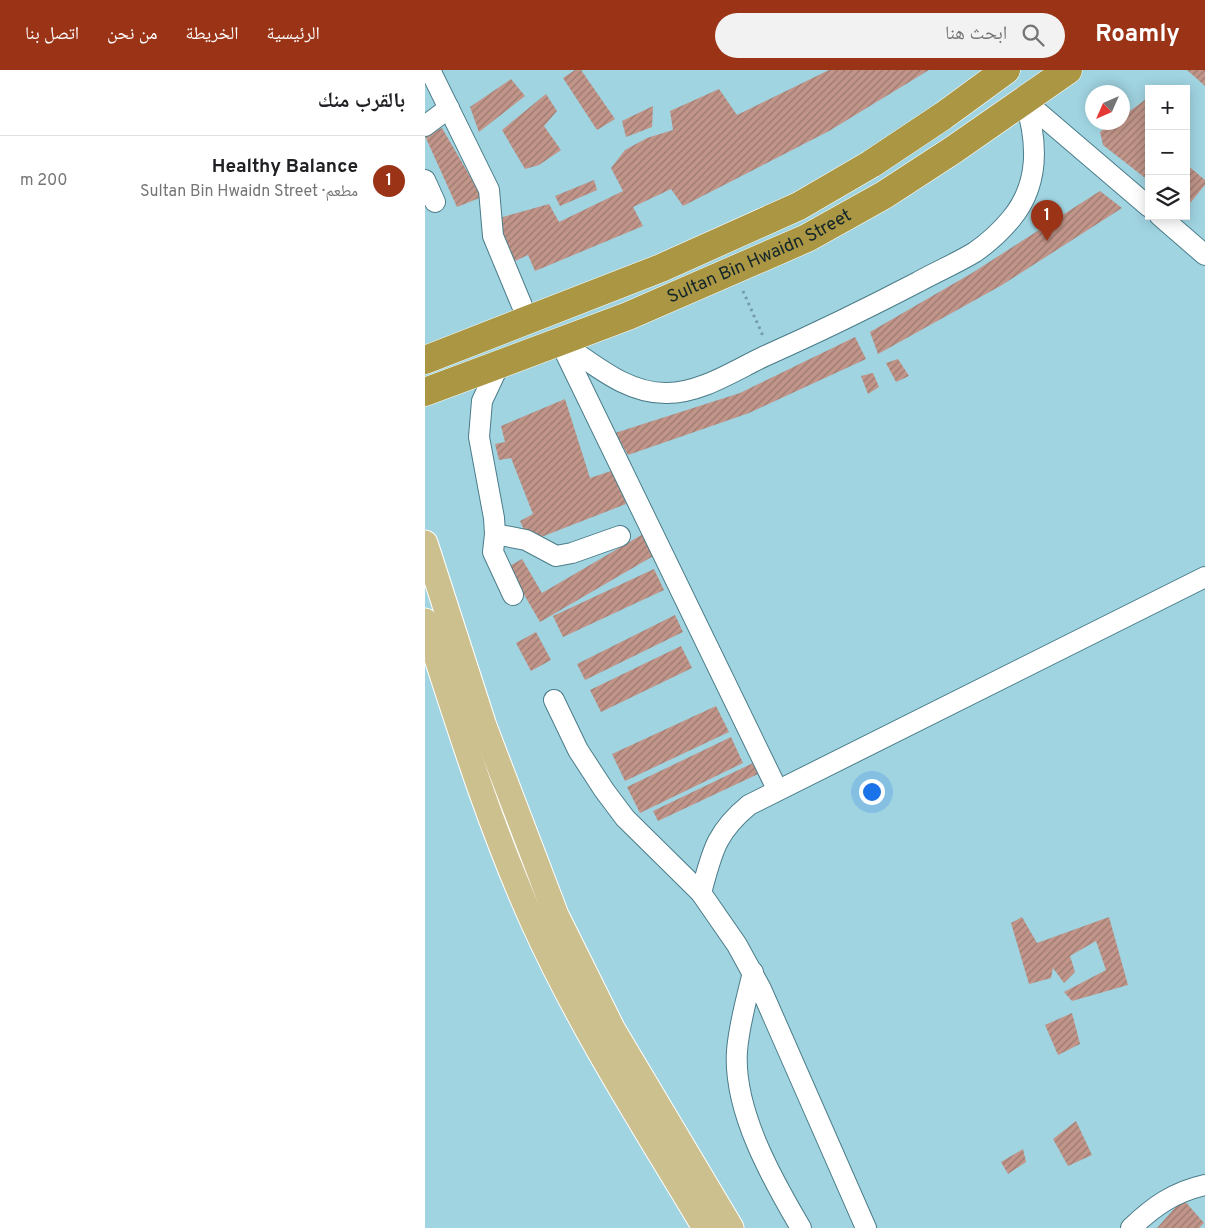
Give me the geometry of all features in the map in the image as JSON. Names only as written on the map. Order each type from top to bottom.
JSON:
[{"type":"highway","name":"Sultan Bin Hwaidn Street","points":[[425,360],[661,268],[799,206],[871,164],[943,116],[1006,70]]},
{"type":"highway","name":"Sultan Bin Hwaidn Street","points":[[425,392],[499,366],[628,316],[807,238],[884,195],[1068,70]]},
{"type":"main road","points":[[425,543],[484,726],[556,915],[613,1030],[731,1228]]},
{"type":"main road","points":[[425,622],[496,829],[534,925],[594,1040],[705,1228]]},
{"type":"street","points":[[430,70],[489,190],[493,236],[528,320]]},
{"type":"street","points":[[1025,101],[1145,204]]},
{"type":"street","points":[[560,342],[621,382],[652,393],[676,392],[700,386],[853,316],[974,252],[1011,219],[1025,198],[1033,174],[1035,150],[1033,125],[1025,101]]},
{"type":"street","points":[[425,126],[449,108]]},
{"type":"street","points":[[425,180],[435,202]]},
{"type":"street","points":[[1165,220],[1205,255]]},
{"type":"street","points":[[560,342],[777,789]]},
{"type":"street","points":[[499,366],[484,394],[479,422],[479,437],[492,501],[495,534],[492,546],[494,558],[513,595]]},
{"type":"street","points":[[495,534],[526,540],[555,556],[573,553],[621,536]]},
{"type":"street","points":[[701,894],[713,847],[723,831],[749,805],[777,789],[1205,577]]},
{"type":"street","points":[[554,700],[578,750],[603,790],[625,818],[701,894],[729,931],[753,972],[866,1228]]},
{"type":"street","points":[[753,972],[740,1026],[737,1052],[742,1103],[769,1167],[801,1228]]},
{"type":"street","points":[[1131,1228],[1163,1200],[1202,1189]]},
{"type":"path","points":[[734,270],[771,354]]},
{"type":"building","points":[[575,70],[581,70],[615,119],[597,130],[563,78]]},
{"type":"building","points":[[829,70],[929,70],[829,131],[683,206],[671,189],[633,207],[643,226],[535,271],[528,255],[513,262],[496,219],[549,204],[559,222],[623,191],[611,168],[625,150],[647,138],[673,130],[670,111],[719,89],[737,115]]},
{"type":"building","points":[[1187,70],[1205,70],[1205,86]]},
{"type":"building","points":[[511,79],[525,96],[479,132],[470,107]]},
{"type":"building","points":[[546,94],[557,111],[544,126],[561,150],[539,165],[525,169],[502,130]]},
{"type":"building","points":[[1145,100],[1145,178],[1103,145],[1100,132],[1103,130],[1130,130],[1130,111]]},
{"type":"building","points":[[653,106],[652,127],[626,137],[622,121]]},
{"type":"building","points":[[442,128],[482,197],[457,207],[425,136]]},
{"type":"building","points":[[1190,167],[1205,180],[1205,185],[1190,203]]},
{"type":"building","points":[[594,180],[597,190],[560,206],[555,196]]},
{"type":"building","points":[[1100,191],[1122,208],[1002,285],[878,354],[870,332],[972,273]]},
{"type":"building","points":[[855,337],[866,359],[749,413],[628,455],[615,433],[740,393]]},
{"type":"building","points":[[898,359],[909,376],[896,382],[886,363]]},
{"type":"building","points":[[873,373],[879,387],[868,394],[861,376]]},
{"type":"building","points":[[565,399],[590,478],[614,470],[626,504],[536,539],[526,534],[520,521],[533,514],[511,458],[499,460],[495,444],[505,442],[501,426]]},
{"type":"building","points":[[643,534],[655,555],[540,622],[508,567],[522,559],[542,593]]},
{"type":"building","points":[[654,569],[664,590],[563,637],[553,616]]},
{"type":"building","points":[[675,615],[683,632],[585,680],[577,664]]},
{"type":"building","points":[[536,632],[551,660],[531,671],[516,643]]},
{"type":"building","points":[[681,646],[692,668],[601,712],[590,690]]},
{"type":"building","points":[[716,706],[729,732],[625,781],[612,754]]},
{"type":"building","points":[[731,737],[743,763],[640,813],[627,787]]},
{"type":"building","points":[[753,763],[758,774],[658,821],[653,811]]},
{"type":"building","points":[[1022,917],[1037,943],[1109,917],[1128,985],[1072,1001],[1064,992],[1106,970],[1096,941],[1070,956],[1075,972],[1064,983],[1053,968],[1051,978],[1029,984],[1011,923]]},
{"type":"building","points":[[1072,1013],[1080,1044],[1058,1055],[1045,1025]]},
{"type":"building","points":[[1076,1121],[1092,1155],[1068,1166],[1053,1139]]},
{"type":"building","points":[[1023,1149],[1026,1162],[1008,1174],[1001,1162]]},
{"type":"building","points":[[1183,1199],[1204,1223],[1199,1228],[1157,1228]]},
{"type":"place","name":"Healthy Balance","points":[[1047,241]]}]
